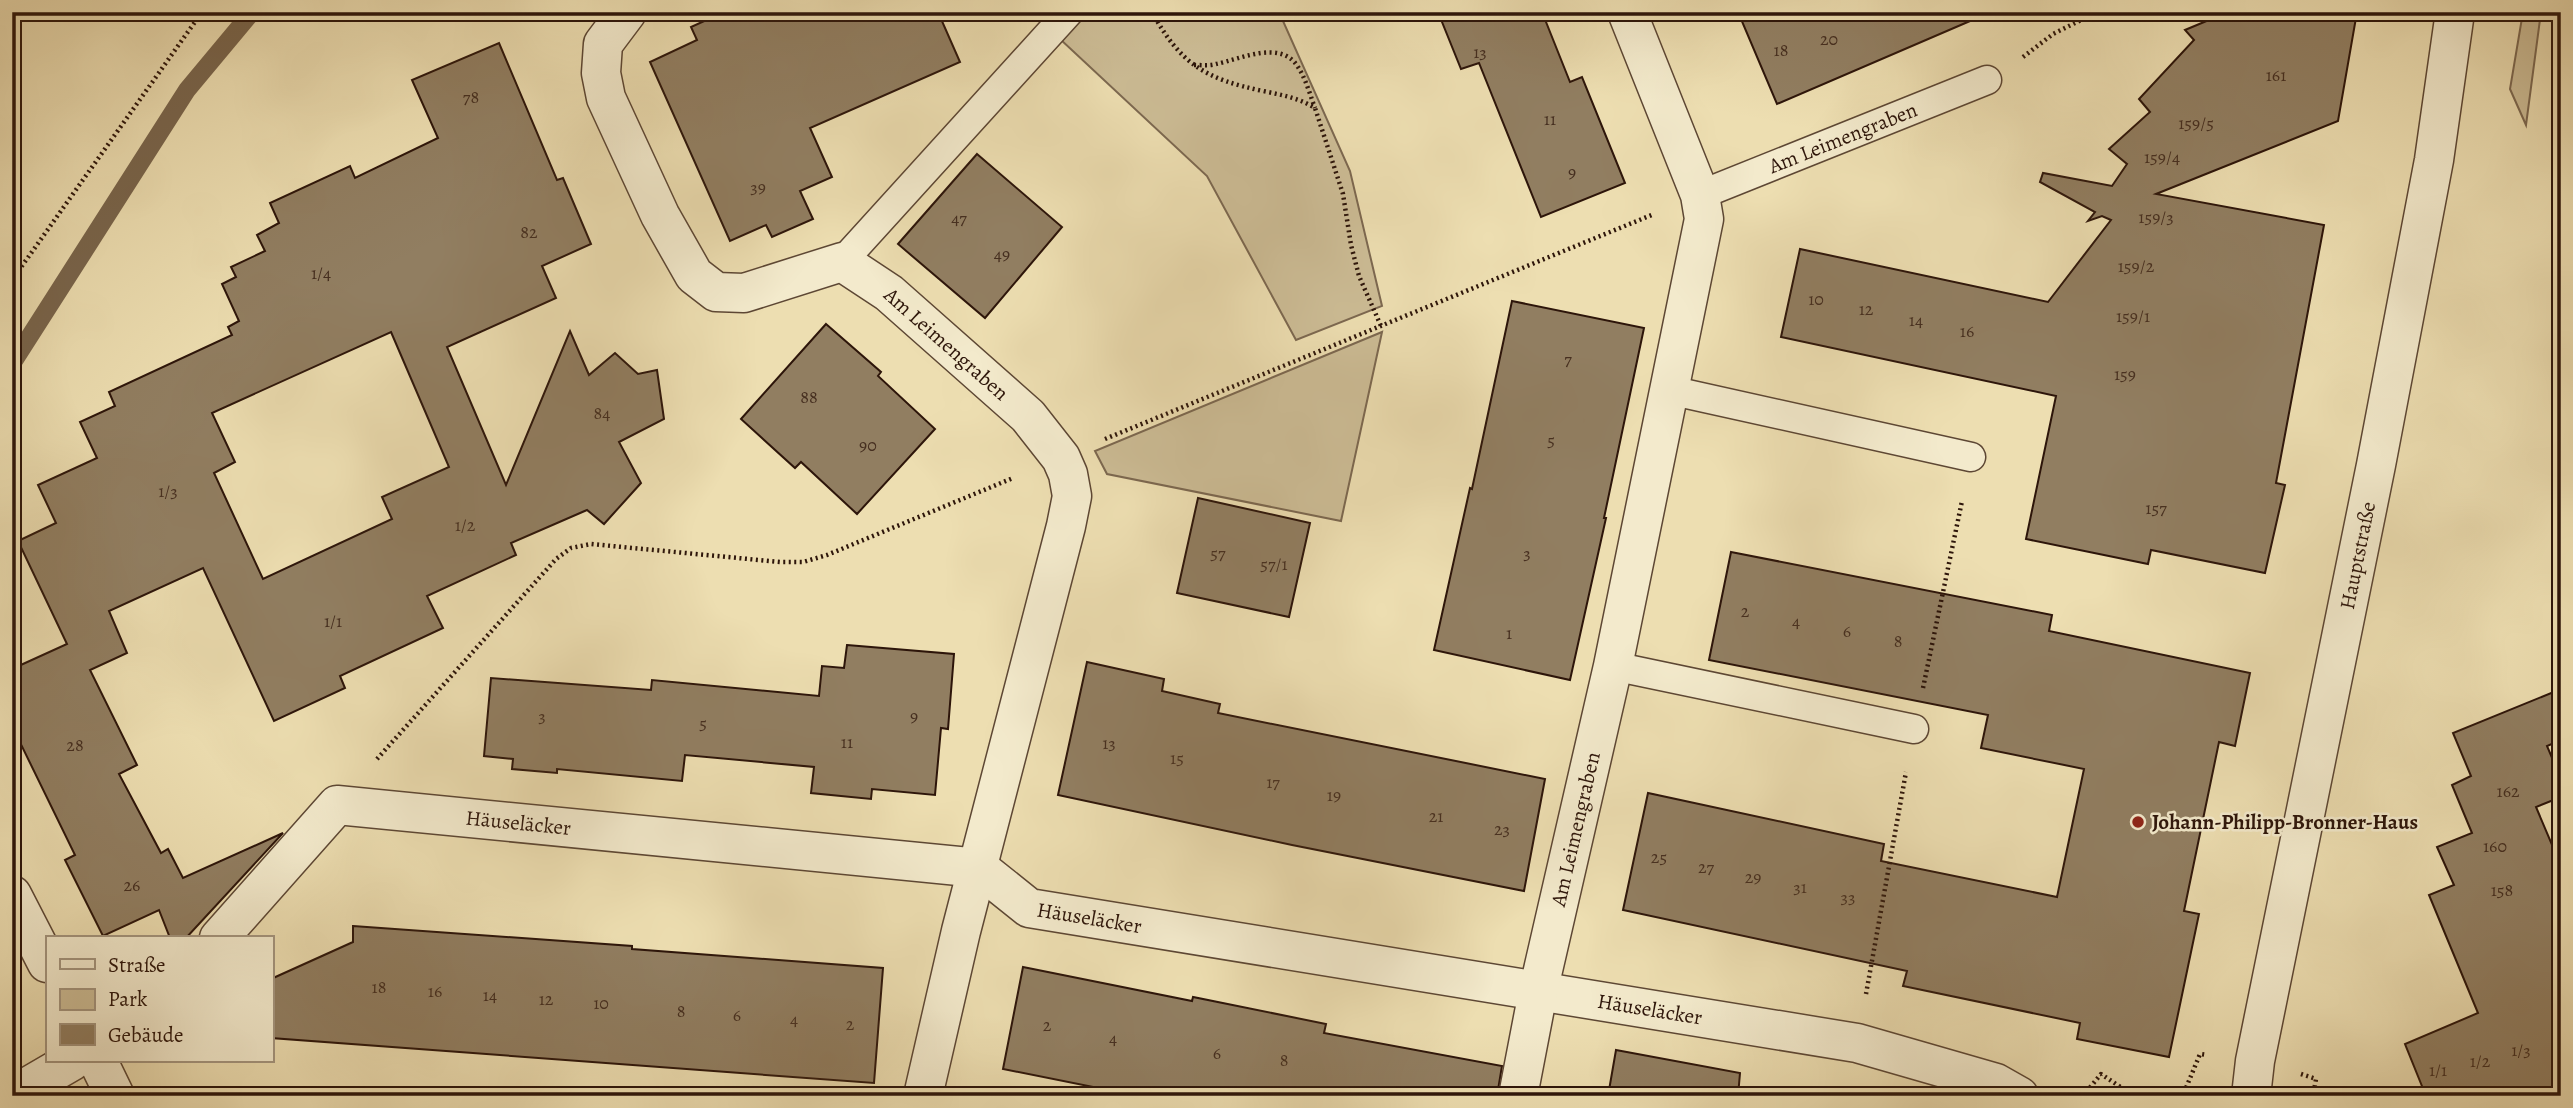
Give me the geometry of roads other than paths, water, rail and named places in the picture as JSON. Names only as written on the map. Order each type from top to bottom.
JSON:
[{"type":"street","points":[[627,12],[603,44],[601,73],[606,98],[660,215],[694,275],[716,292],[744,293],[842,262]]},
{"type":"street","name":"Am Leimengraben","points":[[1518,1096],[1538,992],[1613,666],[1704,219],[1700,195],[1627,12]]},
{"type":"street","name":"Hauptstraße","points":[[2251,1096],[2255,1061],[2376,465],[2429,186],[2455,12]]},
{"type":"street","name":"Am Leimengraben","points":[[842,262],[889,293],[1028,416],[1061,458],[1068,474],[1072,496],[923,1096]]},
{"type":"street","name":"Häuseläcker","points":[[221,936],[337,805],[979,868],[1029,908],[1857,1043],[1996,1083],[2019,1096]]},
{"type":"street","points":[[12,895],[46,961]]},
{"type":"street","points":[[12,1096],[70,1062]]},
{"type":"street","points":[[98,1062],[115,1096]]},
{"type":"lane","points":[[842,262],[1069,12]]},
{"type":"lane","name":"Am Leimengraben","points":[[1700,195],[1987,80]]},
{"type":"lane","points":[[1669,390],[1971,457]]},
{"type":"lane","points":[[1613,666],[1914,729]]},
{"type":"waterway","points":[[12,364],[187,90],[252,12]]},
{"type":"place","name":"Johann-Philipp-Bronner-Haus","points":[[2138,822]]}]
